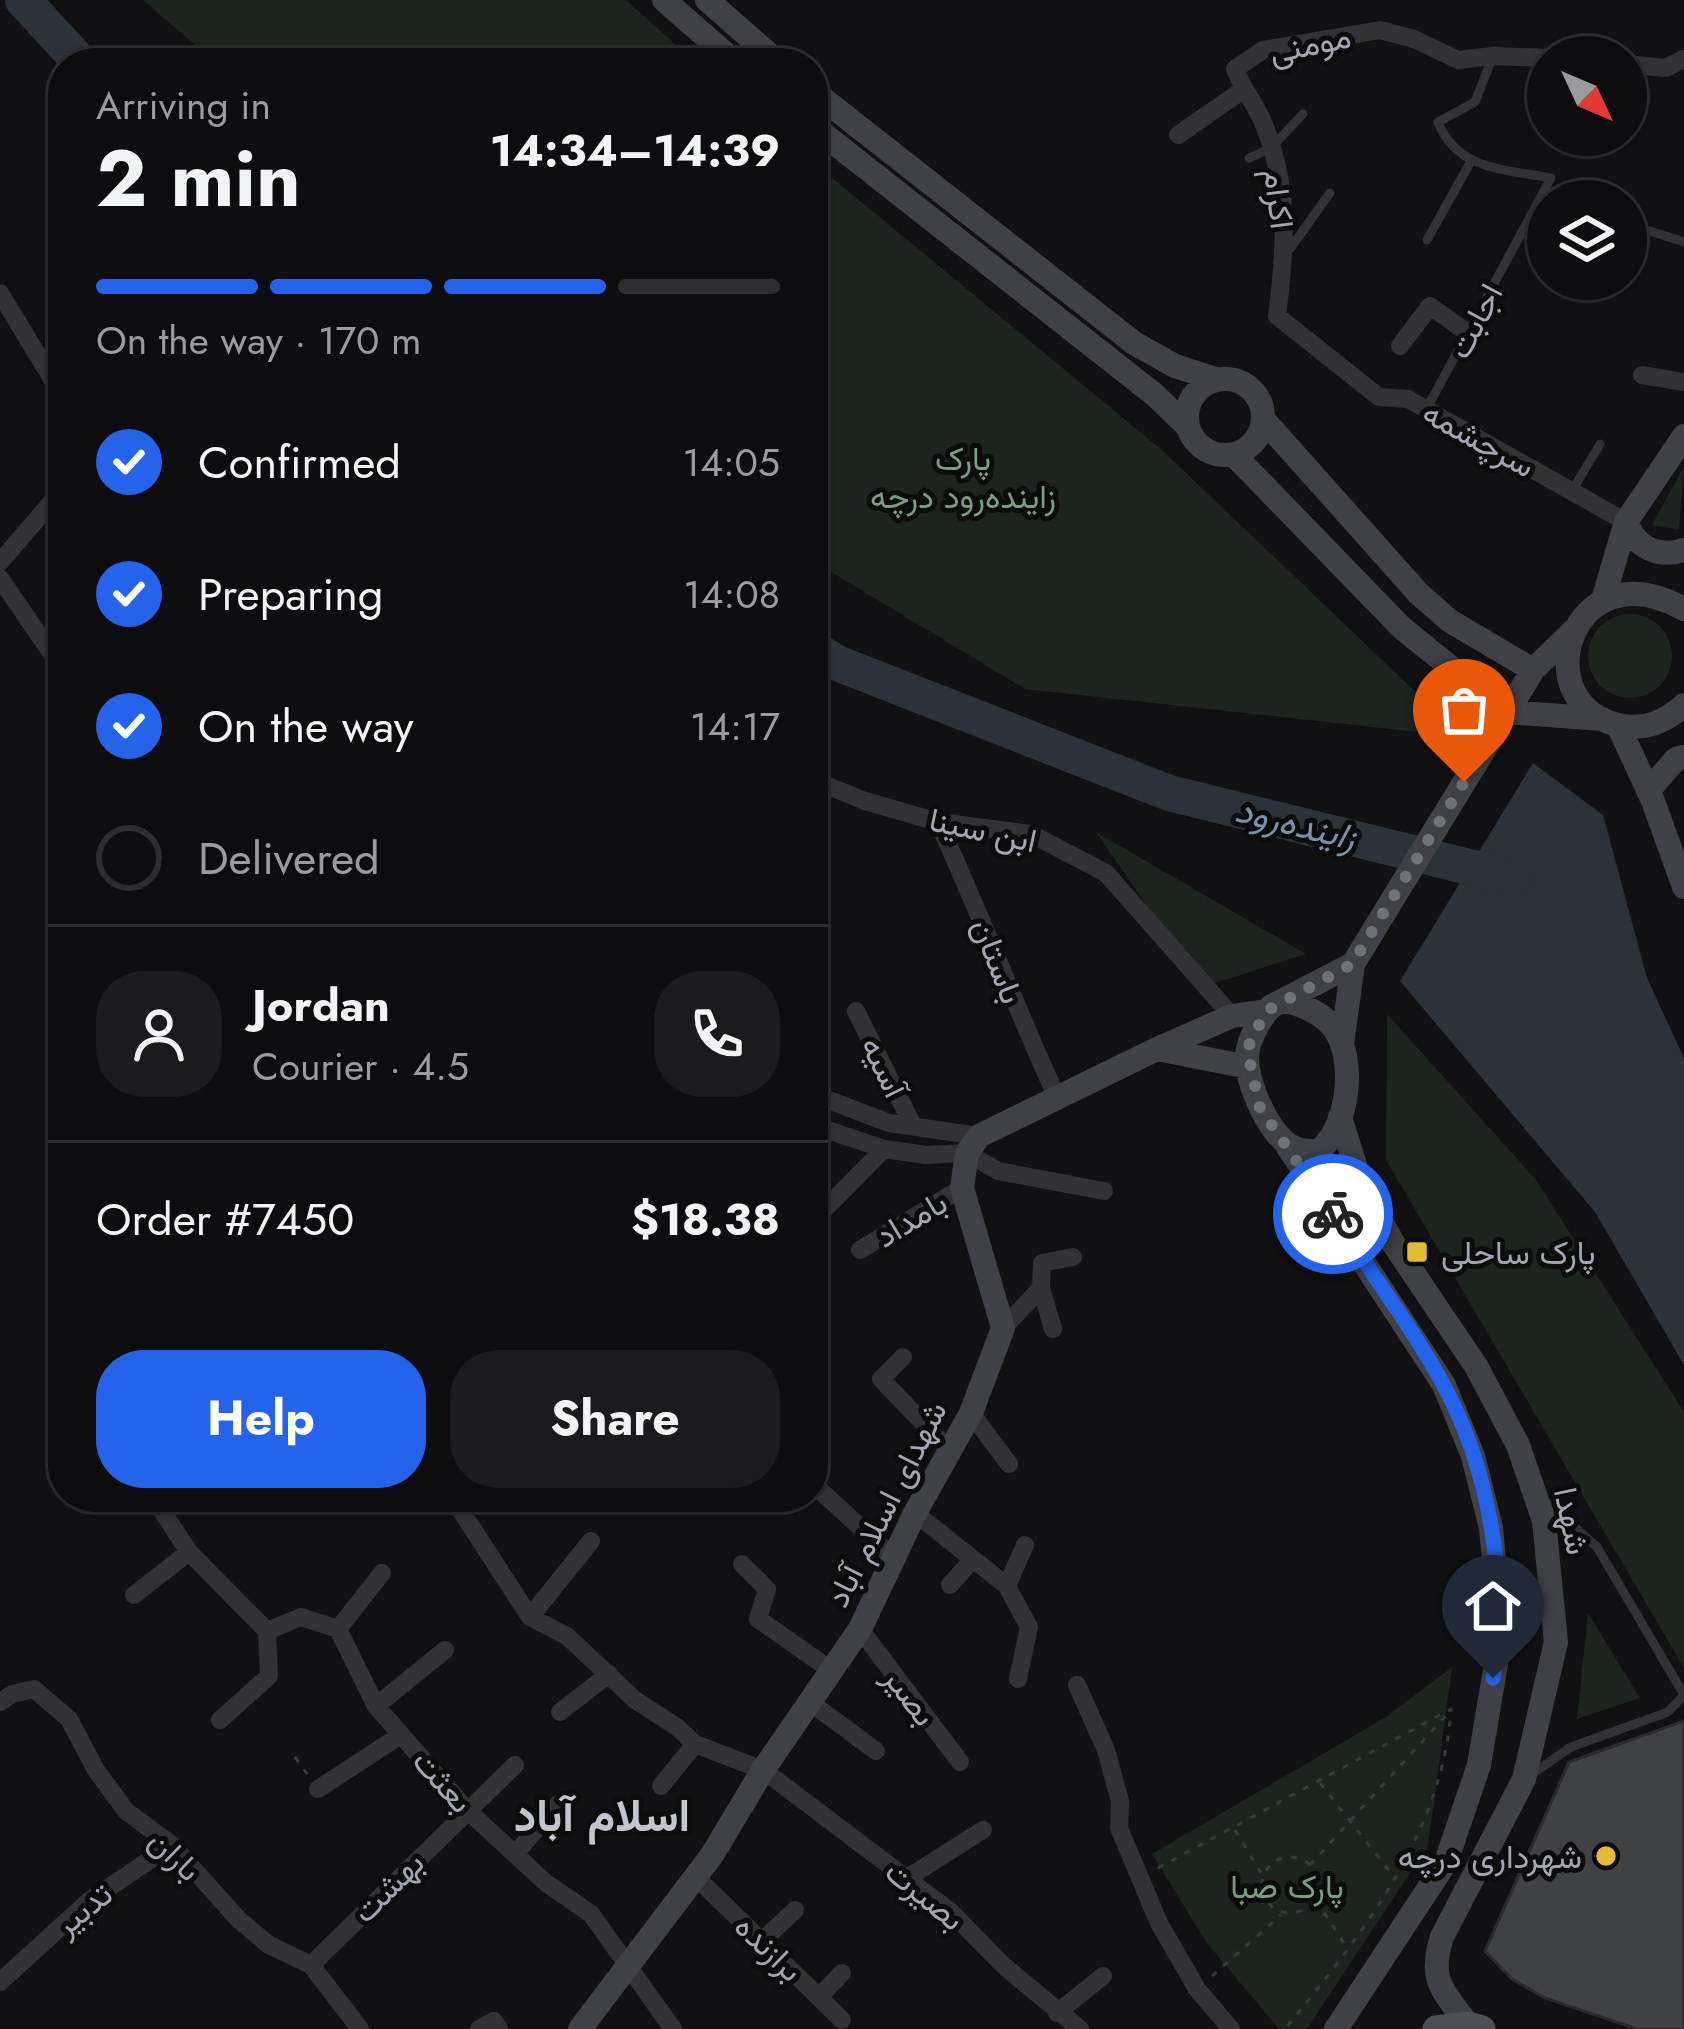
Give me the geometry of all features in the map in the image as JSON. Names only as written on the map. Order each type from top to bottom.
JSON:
[{"type":"main road","points":[[664,0],[719,48]]},
{"type":"main road","points":[[707,0],[762,48]]},
{"type":"main road","points":[[828,103],[1134,343],[1174,366],[1215,380],[1239,381],[1250,388],[1262,407],[1263,419],[1254,442],[1234,454],[1210,453],[1200,446],[1187,427],[1140,383],[828,138]]},
{"type":"main road","points":[[1187,427],[1189,403],[1204,384],[1215,380]]},
{"type":"main road","points":[[1263,419],[1419,594],[1450,621],[1533,670]]},
{"type":"main road","points":[[1604,600],[1626,521],[1684,436]]},
{"type":"main road","points":[[1234,454],[1402,628],[1506,712],[1655,724],[1684,705]]},
{"type":"main road","points":[[1626,521],[1631,534],[1652,551],[1684,550]]},
{"type":"main road","points":[[1286,1144],[1301,1151],[1318,1151],[1337,1132],[1345,1087],[1342,1043],[1352,964],[1533,670],[1587,611],[1604,600],[1626,592],[1648,593],[1684,609]]},
{"type":"main road","points":[[1574,629],[1568,646],[1570,680],[1577,696],[1610,722],[1648,791],[1684,887]]},
{"type":"main road","points":[[1648,791],[1676,759],[1684,758]]},
{"type":"main road","points":[[1336,2029],[1405,1931],[1446,1862],[1479,1765],[1501,1634],[1491,1528],[1473,1456],[1444,1385],[1260,1108],[1248,1067],[1247,1049],[1274,1006],[1352,964]]},
{"type":"main road","points":[[1003,1328],[962,1189],[973,1144],[1157,1049],[1232,1016],[1300,1004],[1333,1027],[1342,1043]]},
{"type":"main road","points":[[1157,1049],[1248,1067]]},
{"type":"main road","name":"شهدا","points":[[1340,1117],[1361,1184],[1393,1243],[1476,1366],[1518,1444],[1544,1521],[1556,1642],[1525,1779],[1442,1937],[1433,1964],[1442,1989],[1475,2027]]},
{"type":"main road","name":"شهدای اسلام آباد","points":[[582,2028],[696,1876],[860,1629],[915,1513],[971,1413],[1003,1328]]},
{"type":"main road","points":[[1436,2029],[1475,2027]]},
{"type":"street","name":"مومنی","points":[[1243,90],[1235,70],[1263,50],[1380,30],[1458,60],[1527,57]]},
{"type":"street","points":[[1647,66],[1665,68],[1684,59]]},
{"type":"street","points":[[1178,135],[1243,90]]},
{"type":"street","name":"اکرام","points":[[1243,90],[1261,117],[1283,193],[1285,254],[1277,316]]},
{"type":"street","points":[[0,293],[48,372]]},
{"type":"street","points":[[1400,346],[1430,306],[1468,334]]},
{"type":"street","name":"سرچشمه","points":[[1277,316],[1379,397],[1408,399],[1626,521]]},
{"type":"street","points":[[1642,375],[1684,382]]},
{"type":"street","points":[[0,562],[48,506]]},
{"type":"street","points":[[0,578],[48,648]]},
{"type":"street","name":"ابن سینا","points":[[828,786],[938,821],[1031,833],[1106,873],[1232,1016]]},
{"type":"street","name":"باستان","points":[[938,821],[1058,1100]]},
{"type":"street","name":"آسیه","points":[[856,1011],[912,1124]]},
{"type":"street","points":[[828,1100],[889,1123],[912,1124],[973,1144],[998,1171],[1105,1191]]},
{"type":"street","points":[[828,1131],[884,1150],[926,1155],[973,1144]]},
{"type":"street","points":[[828,1206],[884,1150]]},
{"type":"street","name":"بامداد","points":[[860,1250],[962,1189]]},
{"type":"street","points":[[1052,1329],[1041,1288],[1042,1263],[1073,1257]]},
{"type":"street","points":[[1003,1328],[1041,1288]]},
{"type":"street","points":[[903,1357],[881,1379],[950,1450]]},
{"type":"street","points":[[971,1413],[1009,1464]]},
{"type":"street","points":[[828,1498],[894,1558]]},
{"type":"street","points":[[163,1512],[189,1552],[267,1631],[269,1676],[220,1720]]},
{"type":"street","points":[[463,1512],[530,1617],[591,1540]]},
{"type":"street","points":[[915,1513],[1007,1586],[1029,1627],[1018,1679]]},
{"type":"street","points":[[1007,1586],[1025,1545]]},
{"type":"street","points":[[134,1595],[189,1552]]},
{"type":"street","points":[[950,1585],[971,1562]]},
{"type":"street","points":[[742,1564],[767,1589],[758,1619],[831,1670]]},
{"type":"street","points":[[267,1631],[301,1617],[338,1629],[382,1573]]},
{"type":"street","name":"بصیرت","points":[[530,1617],[567,1636],[635,1700],[695,1744],[764,1770],[951,1912],[1057,2013],[1080,2029]]},
{"type":"street","name":"بعثت","points":[[338,1629],[376,1706],[466,1809],[546,1883],[591,1914],[673,2029]]},
{"type":"street","name":"بصیر","points":[[860,1629],[960,1762]]},
{"type":"street","points":[[376,1706],[445,1651]]},
{"type":"street","points":[[560,1712],[609,1674]]},
{"type":"street","points":[[1077,1685],[1106,1750],[1120,1801],[1119,1828],[1159,1923],[1197,1989],[1231,2029]]},
{"type":"street","name":"باران","points":[[0,1702],[34,1689],[69,1718],[96,1771],[126,1811],[172,1845],[268,1946],[311,1965],[360,2029]]},
{"type":"street","points":[[810,1702],[876,1751]]},
{"type":"street","points":[[318,1789],[401,1735]]},
{"type":"street","points":[[661,1786],[695,1744]]},
{"type":"street","name":"بهشت","points":[[311,1965],[515,1765]]},
{"type":"street","points":[[515,1854],[557,1804]]},
{"type":"street","points":[[907,1878],[983,1830]]},
{"type":"street","name":"تدبیر","points":[[0,1982],[89,1900],[172,1845]]},
{"type":"street","name":"برازنده","points":[[696,1876],[842,2020]]},
{"type":"street","points":[[762,1942],[795,1910]]},
{"type":"street","points":[[819,1997],[842,1973]]},
{"type":"street","points":[[1057,2013],[1103,1976]]},
{"type":"street","points":[[479,2029],[494,2021],[500,2029]]},
{"type":"lane","points":[[1427,240],[1472,161],[1447,144],[1438,122],[1475,102],[1492,56]]},
{"type":"lane","points":[[1249,158],[1271,148],[1303,114]]},
{"type":"lane","name":"اجابت","points":[[1426,410],[1552,178],[1472,161]]},
{"type":"lane","points":[[1285,254],[1330,193]]},
{"type":"lane","points":[[1647,230],[1684,242]]},
{"type":"lane","points":[[1572,491],[1600,444]]},
{"type":"lane","points":[[1525,1779],[1571,1747],[1668,1712],[1684,1695],[1597,1547],[1534,1493]]},
{"type":"path","points":[[1142,1876],[1451,1709]]},
{"type":"path","points":[[1310,1865],[1451,1709]]},
{"type":"path","points":[[1285,2029],[1349,1951],[1410,1854],[1448,1750],[1451,1709]]},
{"type":"path","points":[[1318,1781],[1395,1878]]},
{"type":"path","points":[[1234,1828],[1263,1876],[1263,1895],[1275,1910],[1302,1911],[1315,1899],[1318,1881],[1302,1859],[1284,1857],[1263,1876]]},
{"type":"path","points":[[1315,1899],[1349,1951]]},
{"type":"path","points":[[1197,1989],[1283,1913]]},
{"type":"green space","points":[[143,0],[626,0],[679,48],[199,48]]},
{"type":"green space","name":"پارک زاینده‌رود درچه","points":[[828,174],[1163,451],[1463,737],[1025,689],[828,570]]},
{"type":"green space","points":[[1684,466],[1679,530],[1652,525]]},
{"type":"green space","points":[[1630,614],[1660,626],[1672,656],[1660,686],[1630,698],[1600,686],[1588,656],[1600,626]]},
{"type":"green space","points":[[1096,832],[1306,954],[1203,987]]},
{"type":"green space","points":[[1387,1014],[1536,1180],[1684,1412],[1684,1668],[1386,1160]]},
{"type":"green space","points":[[1588,1613],[1640,1698],[1577,1719]]},
{"type":"green space","name":"پارک صبا","points":[[1452,1667],[1428,1846],[1307,2029],[1279,2029],[1206,1942],[1152,1854],[1386,1717]]},
{"type":"shaded area","points":[[1533,763],[1603,815],[1647,978],[1684,1058],[1684,1365],[1595,1212],[1400,981]]},
{"type":"building","name":"شهرداری درچه","points":[[1684,1721],[1684,2029],[1637,2029],[1545,1998],[1512,1979],[1485,1951],[1569,1762]]},
{"type":"waterway","name":"زاینده‌رود","points":[[23,0],[67,48]]},
{"type":"waterway","name":"زاینده‌رود","points":[[828,657],[1169,793],[1514,878]]},
{"type":"way so far","points":[[1333,1214],[1260,1108],[1247,1049],[1272,1006],[1352,964],[1464,782]]},
{"type":"place","name":"پارک ساحلی","points":[[1417,1252]]},
{"type":"place","name":"شهرداری درچه","points":[[1606,1856]]},
{"type":"district","name":"اسلام آباد","points":[[602,1815]]},
{"type":"route","points":[[1333,1214],[1444,1385],[1473,1456],[1491,1528],[1501,1634],[1493,1678]]}]
